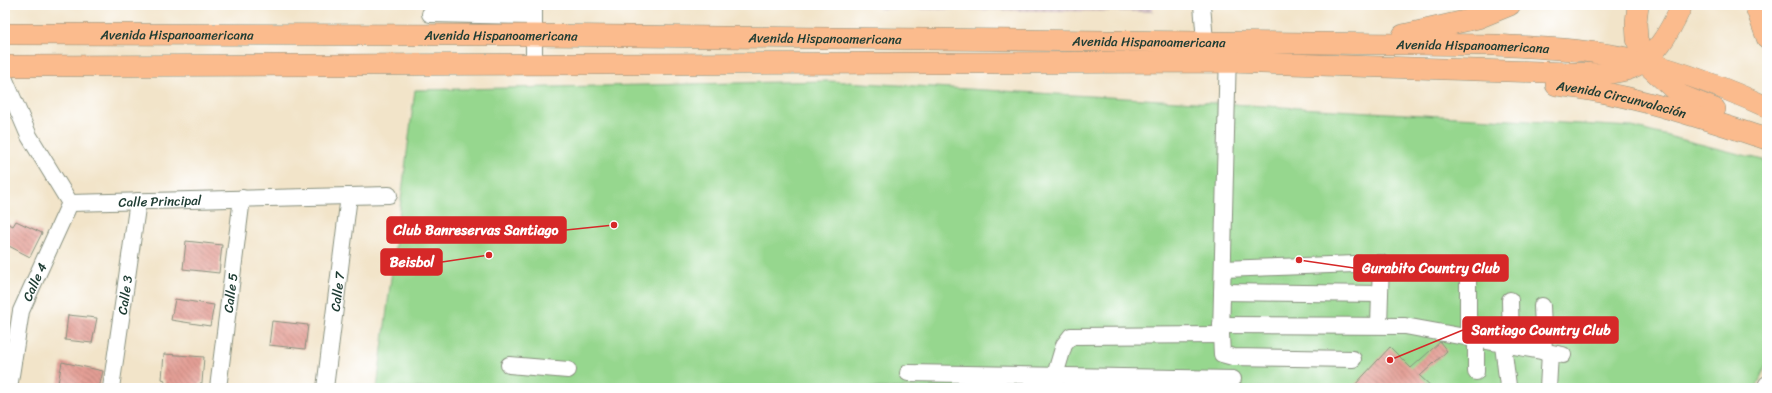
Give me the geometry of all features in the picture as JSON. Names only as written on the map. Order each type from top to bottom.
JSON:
[{"type":"main road","points":[[1368,42],[1478,18],[1510,5]]},
{"type":"main road","points":[[1638,5],[1636,22],[1637,38],[1643,61],[1680,95],[1767,130]]},
{"type":"main road","points":[[1376,67],[1604,74],[1626,70],[1654,53],[1674,23],[1682,5]]},
{"type":"main road","points":[[1755,5],[1765,28]]},
{"type":"main road","name":"Avenida Hispanoamericana","points":[[5,34],[429,35],[519,16],[1205,41],[1503,45],[1578,51],[1643,61],[1726,89],[1767,107]]},
{"type":"main road","name":"Avenida Hispanoamericana","points":[[5,66],[534,66],[1228,62],[1376,67]]},
{"type":"main road","name":"Avenida Circunvalación","points":[[1376,67],[1587,89],[1688,114],[1767,138]]},
{"type":"street","points":[[1202,5],[1205,41]]},
{"type":"street","points":[[429,35],[430,10],[519,16],[534,66]]},
{"type":"street","points":[[1228,41],[1221,330],[1222,354],[1233,357],[1353,358]]},
{"type":"street","points":[[5,80],[29,136],[70,203]]},
{"type":"street","name":"Calle Principal","points":[[70,203],[389,195]]},
{"type":"street","name":"Calle 7","points":[[325,388],[349,196]]},
{"type":"street","name":"Calle 5","points":[[218,388],[242,198]]},
{"type":"street","name":"Calle 3","points":[[111,388],[138,201]]},
{"type":"street","name":"Calle 4","points":[[10,388],[21,311],[70,203]]},
{"type":"street","points":[[1223,269],[1382,263],[1379,325]]},
{"type":"street","points":[[1468,274],[1472,339],[1476,372]]},
{"type":"street","points":[[1222,292],[1380,294]]},
{"type":"street","points":[[1508,386],[1507,345],[1510,300]]},
{"type":"street","points":[[1542,306],[1552,354],[1548,388]]},
{"type":"street","points":[[1055,376],[1064,345],[1071,336],[1379,325],[1405,326],[1552,354]]},
{"type":"street","points":[[908,373],[1055,376],[1232,384],[1233,357]]},
{"type":"street","points":[[509,365],[568,370]]},
{"type":"street","points":[[1765,388],[1767,384]]},
{"type":"shaded area","points":[[879,5],[1153,5],[1153,12],[879,9]]},
{"type":"shaded area","points":[[1287,5],[1353,5],[1353,7],[1287,7]]},
{"type":"green space","points":[[828,81],[1632,127],[1767,161],[1767,363],[1756,388],[377,388],[415,90]]},
{"type":"building","points":[[16,221],[42,233],[30,257],[5,244],[5,222],[13,226]]},
{"type":"building","points":[[186,241],[222,245],[219,273],[183,269]]},
{"type":"building","points":[[175,299],[214,305],[210,326],[171,320]]},
{"type":"building","points":[[68,315],[97,318],[92,343],[65,340]]},
{"type":"building","points":[[272,321],[308,325],[305,349],[269,345]]},
{"type":"building","points":[[1440,342],[1447,351],[1420,376],[1433,388],[1352,388],[1390,347],[1411,368]]},
{"type":"building","points":[[164,354],[204,357],[202,383],[200,383],[199,388],[164,388],[165,380],[162,379]]},
{"type":"building","points":[[62,362],[103,371],[99,388],[80,388],[58,383]]},
{"type":"place","name":"Club Banreservas Santiago","points":[[614,225]]},
{"type":"place","name":"Beisbol","points":[[489,255]]},
{"type":"place","name":"Gurabito Country Club","points":[[1299,260]]},
{"type":"place","name":"Santiago Country Club","points":[[1390,360]]}]
